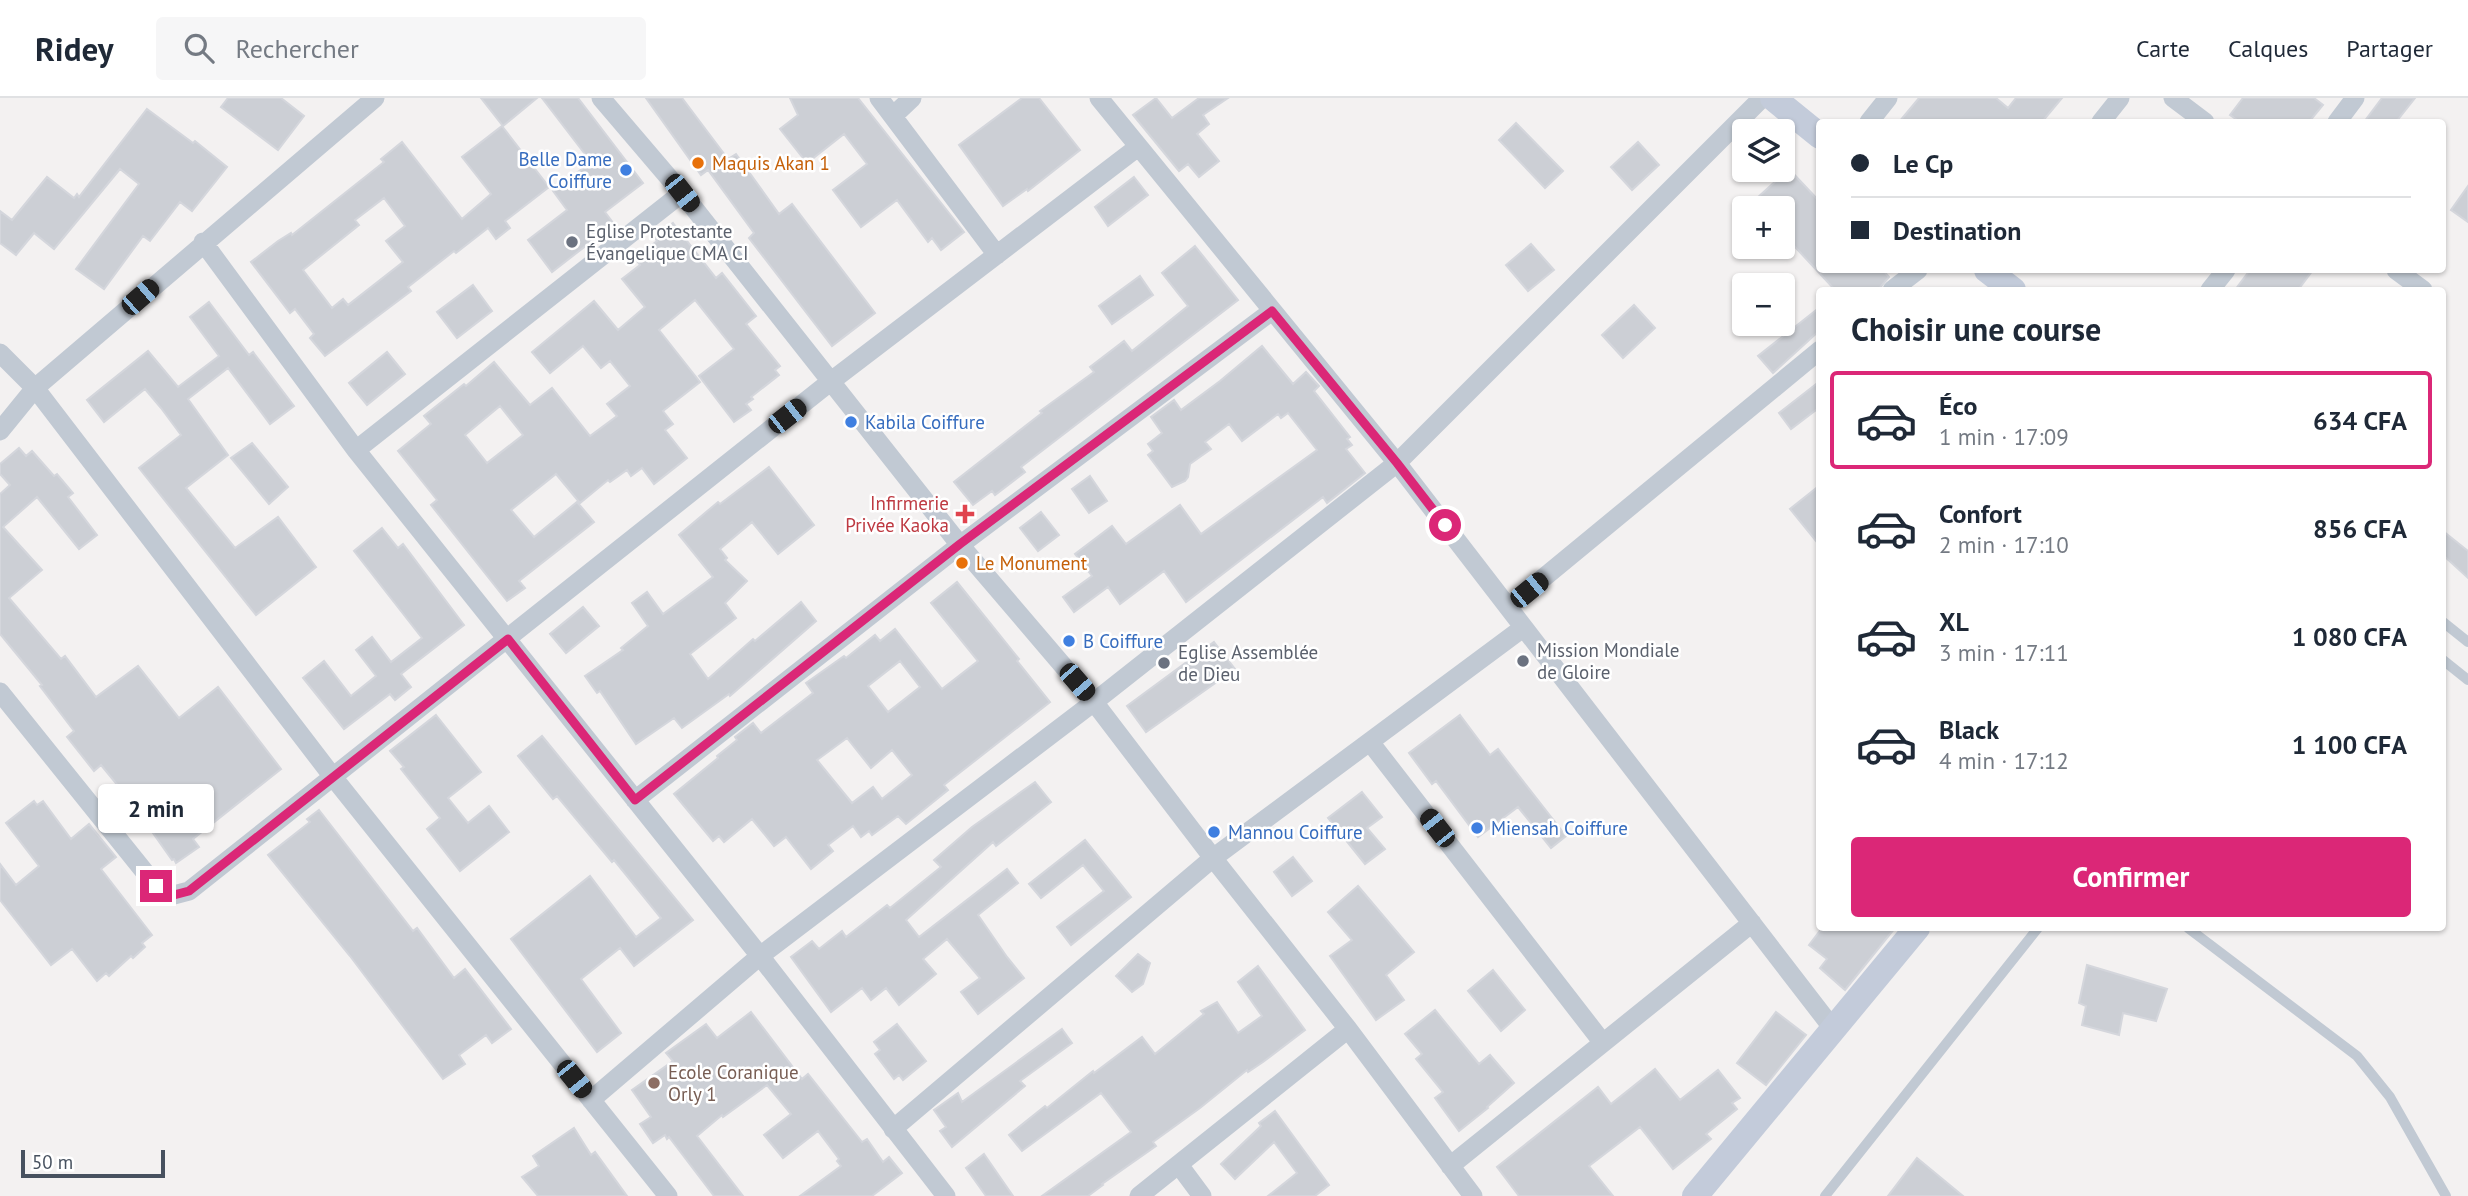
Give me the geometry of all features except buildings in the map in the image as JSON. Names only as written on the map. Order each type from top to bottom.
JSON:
[{"type":"street","points":[[0,431],[35,388],[375,98]]},
{"type":"street","points":[[601,98],[682,193],[960,544],[1094,702],[1348,1029],[1473,1196]]},
{"type":"street","points":[[879,98],[997,254]]},
{"type":"street","points":[[893,116],[912,98]]},
{"type":"street","points":[[1099,98],[1397,463],[1834,1030]]},
{"type":"street","points":[[592,1100],[760,956],[1094,702],[1397,463],[1762,98]]},
{"type":"street","points":[[1773,98],[1816,133]]},
{"type":"street","points":[[1871,119],[1888,98]]},
{"type":"street","points":[[2103,119],[2120,98]]},
{"type":"street","points":[[2173,98],[2200,119]]},
{"type":"street","points":[[2339,119],[2355,98]]},
{"type":"street","points":[[0,692],[156,886],[170,896],[189,891],[830,382],[1138,147]]},
{"type":"street","points":[[356,450],[682,193]]},
{"type":"street","points":[[203,242],[356,450],[760,956],[946,1196]]},
{"type":"street","points":[[1896,287],[1913,273]]},
{"type":"street","points":[[1991,273],[2009,287]]},
{"type":"street","points":[[2212,287],[2224,273]]},
{"type":"street","points":[[2400,273],[2419,287]]},
{"type":"street","points":[[635,800],[960,544],[1272,311]]},
{"type":"street","points":[[0,353],[35,388],[333,777],[668,1196]]},
{"type":"street","points":[[1508,607],[1816,353]]},
{"type":"street","points":[[893,1129],[1213,858],[1523,628]]},
{"type":"street","points":[[1370,742],[1604,1043]]},
{"type":"street","points":[[1450,1166],[1752,923]]},
{"type":"street","points":[[1695,1196],[1915,931]]},
{"type":"street","points":[[1139,1196],[1348,1029]]},
{"type":"street","points":[[1179,1165],[1202,1196]]},
{"type":"lane","points":[[2446,624],[2468,642]]},
{"type":"lane","points":[[2446,662],[2468,680]]},
{"type":"lane","points":[[1825,1196],[2036,931]]},
{"type":"lane","points":[[2192,931],[2357,1056],[2390,1097],[2446,1196]]},
{"type":"place","name":"Maquis Akan 1","points":[[698,163]]},
{"type":"place","name":"Belle Dame Coiffure","points":[[626,170]]},
{"type":"place","name":"Eglise Protestante Évangelique CMA CI","points":[[572,242]]},
{"type":"place","name":"Kabila Coiffure","points":[[851,422]]},
{"type":"place","name":"Infirmerie Privée Kaoka","points":[[965,514]]},
{"type":"place","name":"Le Monument","points":[[962,563]]},
{"type":"place","name":"B Coiffure","points":[[1069,641]]},
{"type":"place","name":"Mission Mondiale de Gloire","points":[[1523,661]]},
{"type":"place","name":"Eglise Assemblée de Dieu","points":[[1164,663]]},
{"type":"place","name":"Miensah Coiffure","points":[[1477,828]]},
{"type":"place","name":"Mannou Coiffure","points":[[1214,832]]},
{"type":"place","name":"Ecole Coranique Orly 1","points":[[654,1083]]},
{"type":"route","points":[[156,886],[170,896],[189,891],[508,639],[635,800],[960,544],[1272,311],[1445,525]]}]
